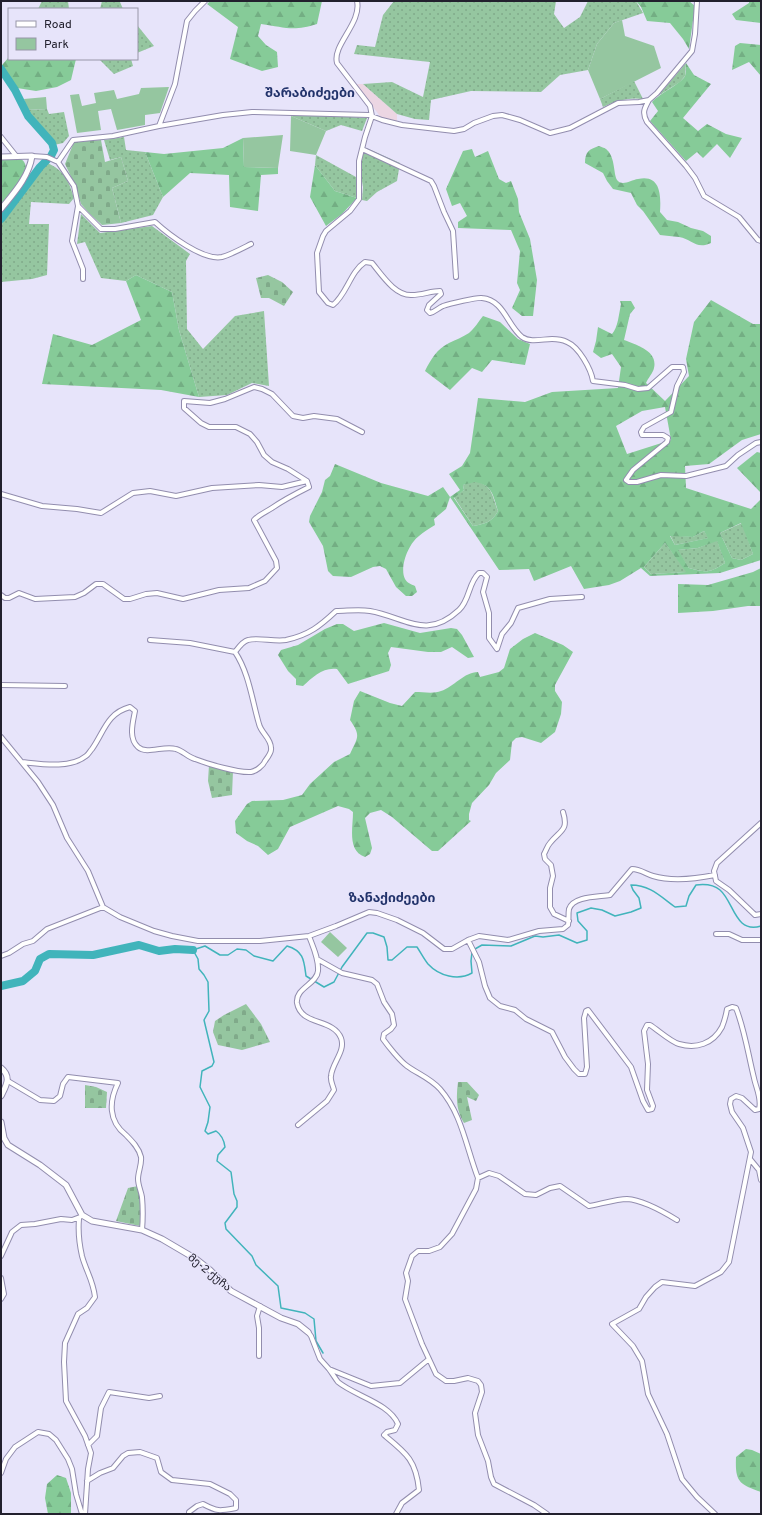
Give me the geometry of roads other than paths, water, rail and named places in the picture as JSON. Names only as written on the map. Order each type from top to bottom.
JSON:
[{"type":"street","points":[[159,126],[175,84],[188,21],[195,10],[205,1]]},
{"type":"street","points":[[357,1],[358,9],[351,29],[342,41],[336,60],[370,106],[372,116],[359,161],[359,199],[350,211],[326,231],[317,254],[319,292],[328,303],[333,305],[340,299],[359,266],[365,262],[372,263],[388,282],[402,294],[412,295],[440,291],[441,294],[429,305],[427,310],[430,313],[443,306],[482,298],[501,307],[523,337],[531,340],[554,339],[568,342],[582,357],[591,372],[593,381],[625,385],[638,389],[648,388],[672,367],[683,367],[684,372],[677,386],[671,412],[644,427],[641,432],[642,436],[663,435],[668,438],[667,442],[633,470],[626,480],[629,482],[637,482],[661,475],[686,476],[726,466],[738,455],[756,443],[761,442]]},
{"type":"street","points":[[697,1],[695,34],[692,52],[657,93],[649,100],[644,110],[644,115],[646,122],[696,178],[704,196],[739,217],[758,240],[761,241]]},
{"type":"street","points":[[57,162],[73,140],[113,136],[223,115],[252,112],[327,113],[372,116],[402,125],[454,131],[464,129],[474,123],[493,116],[502,115],[520,120],[550,133],[570,128],[618,103],[649,100]]},
{"type":"street","points":[[1,137],[17,157]]},
{"type":"street","points":[[362,149],[431,181],[453,231],[456,277]]},
{"type":"street","points":[[1,210],[26,174],[32,156]]},
{"type":"street","points":[[1,157],[47,157],[57,162],[74,186],[78,206],[72,241],[83,269],[83,279]]},
{"type":"street","points":[[78,206],[101,229],[115,229],[155,222],[172,237],[208,256],[222,257],[251,244]]},
{"type":"street","points":[[1,595],[5,598],[9,598],[19,593],[36,599],[75,597],[84,593],[96,584],[104,584],[124,599],[157,593],[183,599],[219,590],[250,588],[265,581],[277,568],[276,561],[254,520],[285,498],[309,487],[307,481],[272,462],[264,455],[257,442],[250,434],[236,427],[210,427],[201,423],[184,408],[184,401],[210,403],[225,399],[254,387],[272,394],[293,416],[303,418],[314,416],[337,419],[362,432]]},
{"type":"street","points":[[1,494],[42,506],[77,509],[101,514],[133,493],[150,492],[176,496],[212,488],[260,485],[282,487],[307,481]]},
{"type":"street","points":[[235,652],[248,640],[287,640],[312,631],[321,626],[336,611],[369,611],[407,623],[428,627],[441,623],[458,611],[466,602],[472,583],[479,573],[483,574],[487,578],[483,592],[488,613],[488,638],[497,649],[502,634],[511,623],[518,608],[550,599],[582,597]]},
{"type":"street","points":[[22,762],[49,766],[73,762],[86,756],[114,713],[130,707],[135,712],[132,730],[134,741],[137,746],[145,750],[169,748],[177,749],[194,759],[240,772],[253,772],[264,764],[272,750],[270,741],[259,726],[253,698],[242,663],[235,652],[195,644],[150,640]]},
{"type":"street","points":[[1,685],[65,686]]},
{"type":"street","points":[[1,737],[38,782],[53,805],[67,838],[88,871],[103,907],[120,917],[154,931],[172,936],[198,941],[260,941],[309,936],[369,912],[377,912],[423,932],[444,949],[452,949],[479,936],[508,940],[539,931],[563,929],[568,925],[569,910],[574,902],[580,899],[610,895],[632,869],[637,869],[653,876],[672,879],[694,879],[715,875]]},
{"type":"street","points":[[563,812],[566,822],[563,829],[560,834],[550,842],[544,854],[545,859],[551,866],[553,876],[550,888],[550,907],[554,914],[569,921]]},
{"type":"street","points":[[761,823],[718,863],[714,871],[716,881],[729,890],[755,915],[761,914]]},
{"type":"street","points":[[1,956],[23,944],[33,941],[48,929],[103,907]]},
{"type":"street","points":[[716,934],[729,934],[742,940],[761,940]]},
{"type":"street","points":[[298,1124],[327,1101],[334,1090],[330,1076],[341,1050],[341,1038],[335,1030],[328,1025],[316,1022],[302,1014],[298,1004],[297,998],[300,993],[315,978],[318,972],[317,959],[309,936]]},
{"type":"street","points":[[468,940],[471,948],[476,954],[490,998],[500,1006],[515,1010],[526,1019],[552,1032],[565,1057],[574,1069],[582,1075],[585,1074],[587,1067],[584,1018],[586,1011],[588,1010],[631,1067],[643,1101],[648,1110],[652,1109],[653,1106],[647,1090],[648,1064],[644,1031],[647,1025],[650,1025],[678,1044],[697,1047],[714,1037],[722,1027],[727,1009],[732,1007],[736,1008],[743,1027],[761,1103],[759,1109],[755,1110],[742,1098],[736,1096],[732,1099],[730,1104],[732,1112],[743,1128],[751,1152],[729,1262],[721,1272],[695,1286],[662,1282],[646,1297],[639,1309],[612,1324],[634,1346],[642,1360],[648,1394],[667,1434],[682,1479],[697,1497],[715,1514]]},
{"type":"street","points":[[317,959],[342,973],[372,980],[377,984],[384,1002],[392,1014],[394,1025],[384,1034],[383,1039],[406,1066],[424,1076],[439,1088],[459,1119],[478,1178],[476,1189],[452,1234],[440,1247],[428,1251],[418,1252],[412,1256],[406,1273],[408,1280],[405,1299],[436,1374],[446,1381],[468,1378],[478,1381],[481,1385],[482,1392],[475,1413],[478,1435],[488,1461],[494,1484],[534,1505],[547,1514]]},
{"type":"street","points":[[1,1068],[5,1071],[8,1081],[7,1086],[1,1096]]},
{"type":"street","points":[[8,1081],[40,1100],[54,1101],[60,1096],[63,1084],[68,1076],[118,1083],[113,1093],[111,1110],[117,1125],[132,1140],[141,1158],[138,1179],[143,1210],[142,1230]]},
{"type":"street","points":[[1,1122],[4,1138],[8,1145],[40,1164],[66,1185],[81,1217],[78,1233],[82,1257],[93,1285],[95,1297],[87,1308],[78,1314],[65,1343],[64,1372],[66,1401],[85,1436],[91,1453],[87,1481],[85,1514],[82,1514],[76,1494],[72,1469],[68,1459],[56,1440],[49,1434],[38,1432],[15,1447],[6,1459],[1,1473]]},
{"type":"street","points":[[750,1159],[759,1170],[761,1180]]},
{"type":"street","points":[[478,1178],[489,1172],[499,1176],[524,1194],[536,1195],[550,1188],[560,1186],[590,1206],[627,1199],[649,1205],[665,1212],[677,1220]]},
{"type":"street","points":[[1,1256],[12,1232],[21,1225],[61,1219],[72,1220],[81,1217]]},
{"type":"street","name":"მე-2 ქუჩა","points":[[81,1217],[92,1221],[142,1230],[171,1244],[196,1259],[231,1291],[281,1318],[298,1324],[308,1332],[320,1359],[338,1381],[380,1406],[395,1417],[398,1424],[395,1430],[387,1432],[384,1435],[410,1459],[418,1477],[419,1490],[402,1503],[396,1514]]},
{"type":"street","points":[[1,1278],[4,1294],[1,1299]]},
{"type":"street","points":[[259,1356],[257,1316],[260,1306]]},
{"type":"street","points":[[329,1369],[371,1386],[384,1385],[400,1383],[429,1359]]},
{"type":"street","points":[[88,1445],[97,1436],[101,1408],[109,1392],[149,1398],[160,1396]]},
{"type":"street","points":[[87,1481],[100,1473],[113,1468],[123,1456],[128,1453],[140,1452],[157,1458],[161,1472],[172,1480],[210,1484],[230,1494],[236,1500],[236,1508],[221,1511],[215,1510],[203,1504],[197,1506],[189,1512],[189,1514]]},
{"type":"waterway","points":[[1,69],[15,90],[28,116],[52,143],[54,150],[51,156],[40,167],[1,219]]},
{"type":"waterway","points":[[475,949],[482,945],[511,946],[535,936],[543,937],[559,935],[577,943],[587,940],[587,931],[578,921],[577,913],[591,908],[602,910],[615,916],[641,908],[639,898],[631,885],[650,889],[675,907],[686,906],[689,896],[696,885],[711,886],[717,888],[725,895],[740,921],[752,927],[761,926]]},
{"type":"waterway","points":[[323,1353],[316,1341],[314,1319],[305,1313],[281,1308],[278,1286],[256,1265],[252,1256],[226,1229],[225,1223],[237,1207],[237,1201],[234,1194],[231,1172],[217,1161],[218,1155],[225,1147],[224,1142],[220,1134],[216,1131],[208,1134],[205,1131],[210,1107],[200,1087],[202,1071],[212,1066],[214,1062],[204,1020],[209,1011],[208,982],[199,969],[198,959],[193,950],[205,946],[220,955],[228,955],[237,949],[246,950],[254,956],[273,961],[287,946],[293,948],[302,957],[306,976],[324,987],[334,982],[342,967],[367,933],[373,933],[384,937],[387,947],[388,960],[392,960],[407,947],[417,947],[432,968],[449,976],[461,977],[472,973],[472,952]]},
{"type":"waterway","points":[[1,986],[23,981],[35,971],[40,959],[49,954],[93,955],[139,945],[159,951],[175,949],[193,950]]},
{"type":"district","name":"შარაბიძეები","points":[[310,92]]},
{"type":"district","name":"ზანაქიძეები","points":[[392,897]]}]
